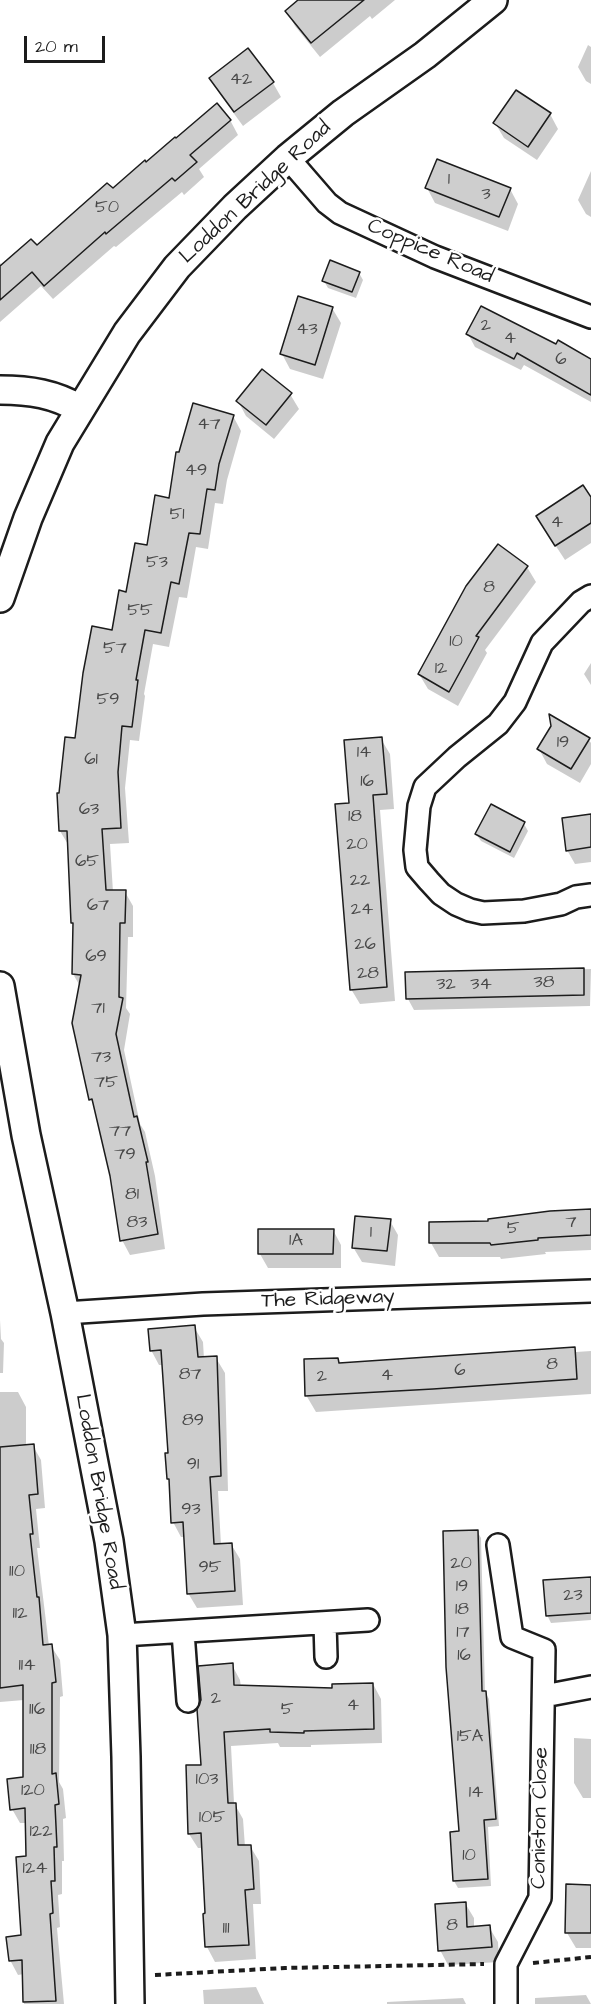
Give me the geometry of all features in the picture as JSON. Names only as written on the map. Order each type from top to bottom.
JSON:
[{"type":"street","name":"Loddon Bridge Road","points":[[0,598],[28,518],[60,443],[127,333],[177,267],[235,207],[288,158],[343,114],[425,55],[493,0]]},
{"type":"street","name":"Coppice Road","points":[[288,158],[327,203],[340,213],[435,257],[591,317]]},
{"type":"street","points":[[0,390],[46,393],[80,409]]},
{"type":"street","points":[[591,596],[581,602],[542,643],[515,702],[498,724],[448,764],[425,787],[419,806],[415,849],[417,867],[429,881],[441,894],[470,910],[483,913],[524,911],[554,906],[576,897],[591,895]]},
{"type":"street","name":"Loddon Bridge Road","points":[[0,986],[26,1135],[109,1541],[122,1635],[130,2004]]},
{"type":"street","name":"The Ridgeway","points":[[64,1313],[203,1304],[591,1291]]},
{"type":"street","name":"Coniston Close","points":[[498,1545],[512,1637],[544,1650],[540,1898],[506,1964],[506,2004]]},
{"type":"street","points":[[122,1635],[368,1620]]},
{"type":"street","points":[[325,1623],[326,1657]]},
{"type":"street","points":[[183,1632],[188,1701]]},
{"type":"street","points":[[544,1696],[591,1687]]},
{"type":"path","points":[[130,1976],[285,1968],[506,1964],[591,1957]]},
{"type":"building","points":[[298,0],[364,0],[311,43],[285,11]]},
{"type":"building","points":[[248,48],[274,82],[234,112],[209,78]]},
{"type":"building","points":[[516,90],[551,113],[528,147],[493,123]]},
{"type":"building","points":[[217,103],[231,120],[190,155],[197,162],[175,181],[172,178],[106,234],[105,232],[44,286],[32,272],[0,300],[0,266],[31,239],[37,245],[107,183],[113,188]]},
{"type":"building","points":[[437,159],[511,188],[499,217],[425,188]]},
{"type":"building","points":[[330,260],[360,272],[352,292],[322,281]]},
{"type":"building","points":[[298,296],[333,307],[315,365],[280,354]]},
{"type":"building","points":[[481,306],[556,344],[558,340],[591,359],[591,395],[517,353],[514,359],[466,334]]},
{"type":"building","points":[[262,369],[292,393],[266,425],[236,401]]},
{"type":"building","points":[[193,403],[234,415],[219,464],[215,490],[207,489],[200,534],[189,533],[179,584],[171,582],[161,633],[145,630],[136,680],[138,680],[132,727],[122,726],[118,772],[121,828],[102,829],[106,890],[126,890],[125,923],[120,923],[119,997],[123,998],[116,1034],[134,1117],[137,1116],[148,1162],[146,1162],[158,1234],[120,1241],[110,1176],[92,1099],[89,1100],[72,1023],[81,975],[72,974],[73,923],[71,923],[67,831],[59,831],[57,793],[59,793],[65,737],[75,738],[83,673],[92,626],[112,630],[119,590],[126,592],[135,543],[147,545],[155,495],[169,498],[176,452],[179,452]]},
{"type":"building","points":[[583,485],[591,497],[591,523],[555,546],[536,516]]},
{"type":"building","points":[[498,544],[528,566],[476,636],[479,637],[449,692],[418,674],[466,586]]},
{"type":"building","points":[[549,714],[590,738],[571,769],[537,749],[551,726]]},
{"type":"building","points":[[382,737],[387,794],[373,795],[387,987],[350,990],[335,804],[349,803],[344,740]]},
{"type":"building","points":[[491,804],[525,822],[510,852],[475,834]]},
{"type":"building","points":[[591,814],[591,847],[566,851],[562,818]]},
{"type":"building","points":[[584,968],[584,995],[406,999],[405,972]]},
{"type":"building","points":[[591,1209],[591,1235],[538,1238],[538,1240],[491,1245],[490,1243],[429,1243],[429,1222],[488,1221],[488,1219],[550,1211]]},
{"type":"building","points":[[355,1216],[391,1219],[387,1251],[352,1248]]},
{"type":"building","points":[[258,1229],[334,1229],[333,1254],[258,1254]]},
{"type":"building","points":[[195,1325],[198,1357],[217,1356],[221,1476],[210,1477],[214,1544],[232,1543],[235,1591],[187,1594],[183,1522],[171,1523],[165,1453],[168,1453],[161,1350],[150,1351],[148,1329]]},
{"type":"building","points":[[575,1347],[577,1379],[305,1396],[304,1359],[338,1358],[339,1363]]},
{"type":"building","points":[[34,1444],[38,1494],[29,1495],[33,1534],[30,1534],[43,1645],[52,1644],[56,1682],[52,1683],[52,1774],[56,1773],[59,1804],[55,1805],[57,1847],[54,1847],[55,1881],[51,1881],[53,1913],[50,1914],[56,2001],[23,2002],[22,1960],[9,1961],[6,1937],[21,1935],[16,1857],[26,1856],[25,1808],[10,1810],[7,1779],[23,1777],[23,1685],[0,1688],[0,1447]]},
{"type":"building","points":[[478,1530],[482,1691],[486,1691],[496,1819],[484,1820],[488,1879],[453,1881],[450,1832],[459,1831],[446,1667],[443,1531]]},
{"type":"building","points":[[591,1577],[591,1613],[546,1616],[543,1580]]},
{"type":"building","points":[[233,1663],[234,1685],[332,1688],[332,1684],[373,1683],[374,1729],[304,1731],[304,1733],[270,1732],[270,1729],[224,1732],[228,1803],[236,1803],[238,1845],[251,1845],[254,1889],[245,1890],[249,1945],[205,1947],[201,1833],[188,1834],[186,1765],[201,1765],[197,1709],[201,1700],[198,1666]]},
{"type":"building","points":[[566,1884],[591,1885],[591,1933],[565,1933]]},
{"type":"building","points":[[466,1902],[467,1927],[490,1925],[492,1947],[438,1951],[435,1904]]}]
